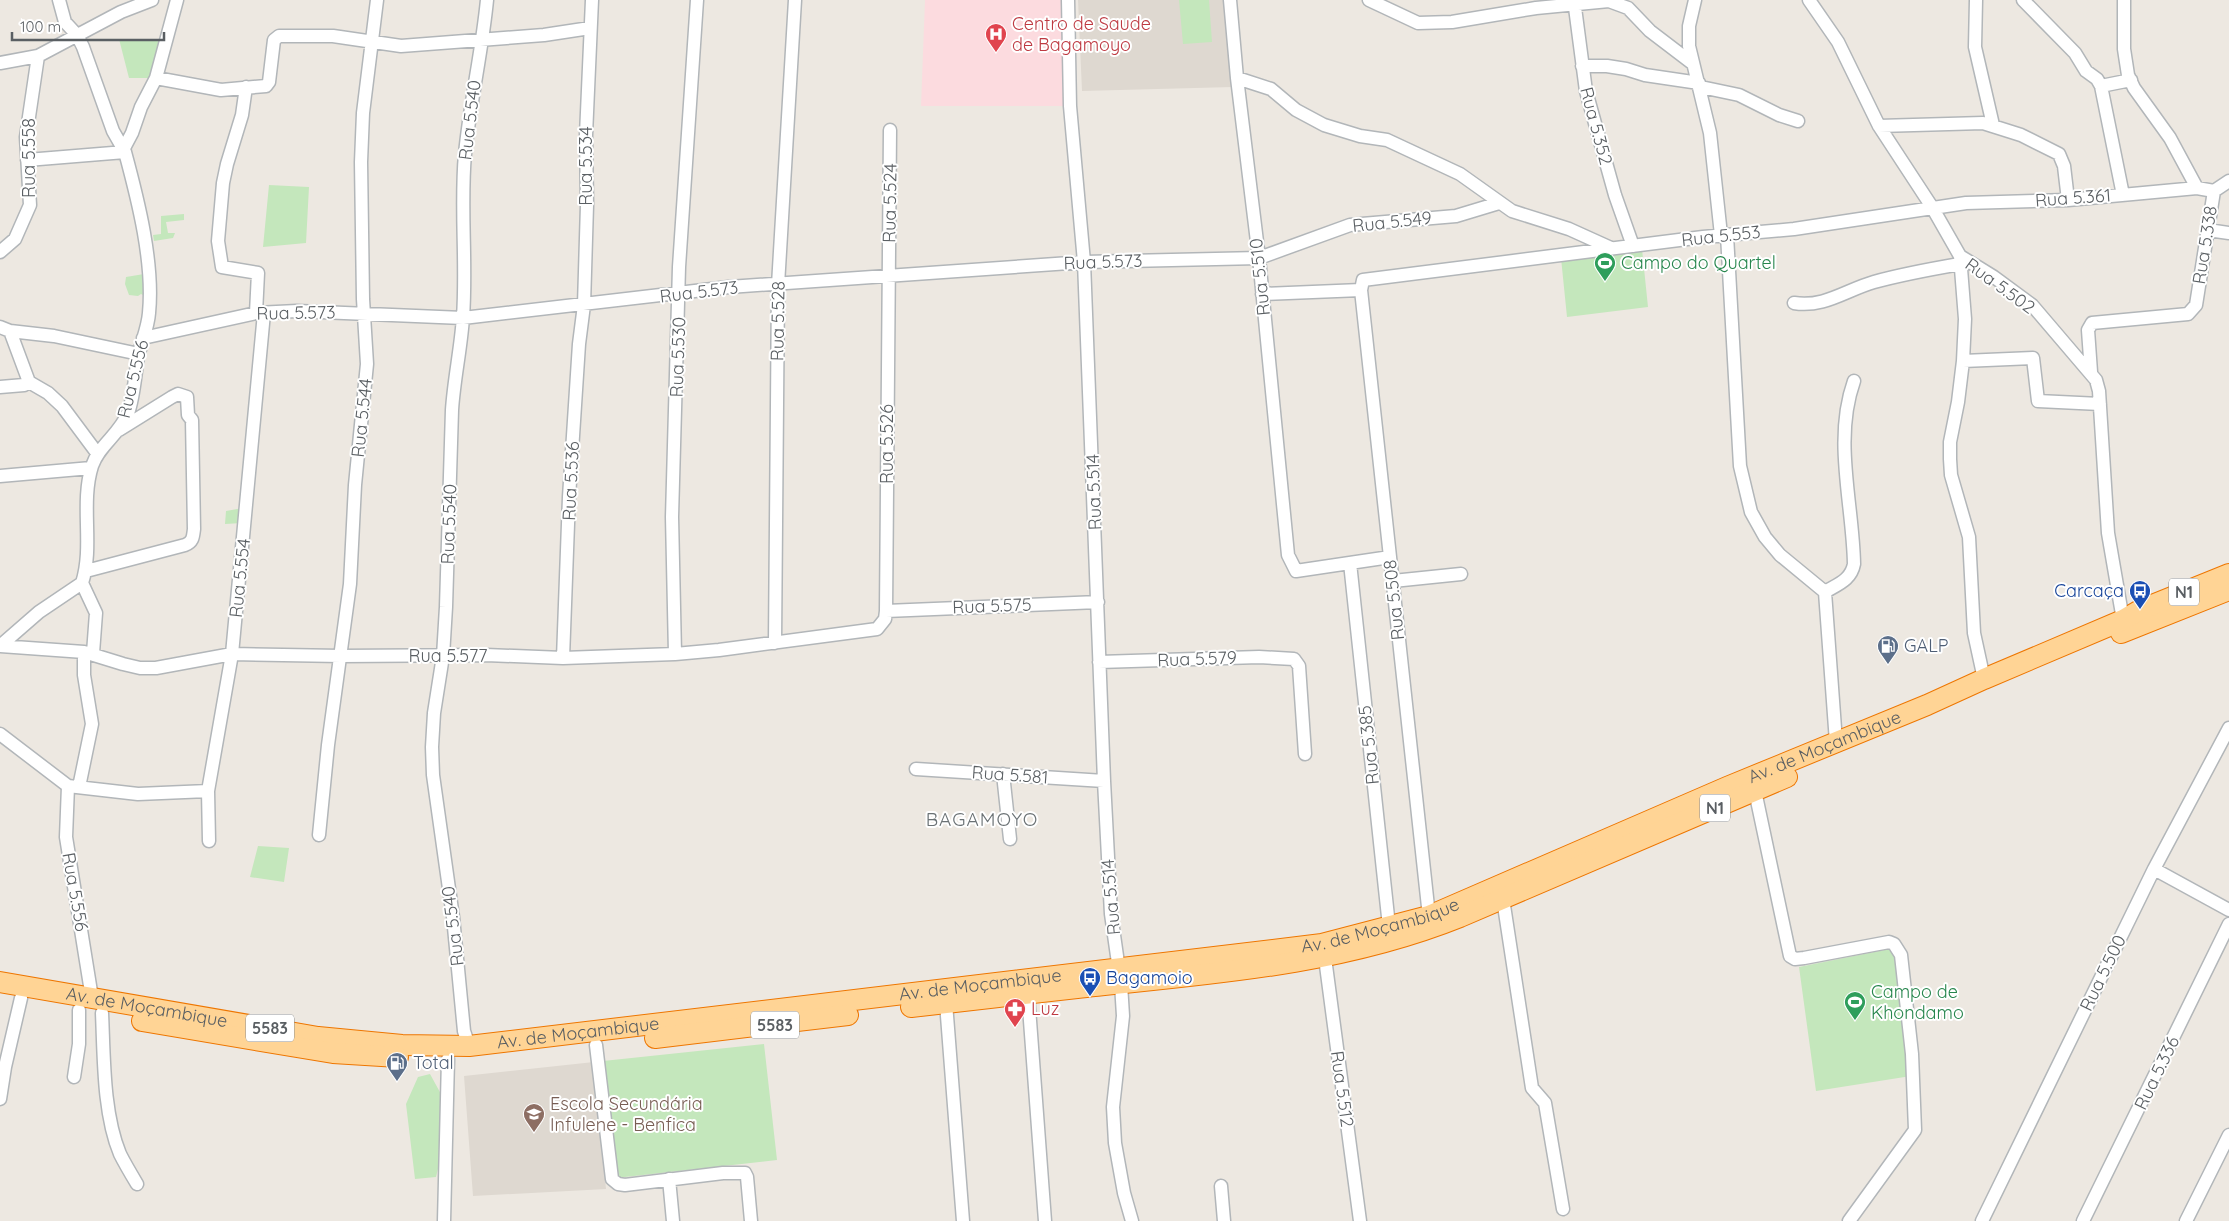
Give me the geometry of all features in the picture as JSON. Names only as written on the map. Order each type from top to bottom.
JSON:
[{"type":"highway","name":"N1","points":[[2131,615],[2229,574]]},
{"type":"highway","name":"Av. de Moçambique","points":[[0,994],[318,1037],[402,1044],[470,1046],[1120,977],[1175,974],[1324,958],[1438,926],[2125,631],[2229,590]]},
{"type":"highway","name":"Av. de Moçambique","points":[[1175,974],[1322,944],[1429,916],[2131,615]]},
{"type":"highway","name":"Av. de Moçambique","points":[[0,982],[91,1007],[333,1054],[448,1059],[744,1029],[1028,994],[1120,977]]},
{"type":"street","name":"Rua 5.556","points":[[59,0],[65,22],[77,34],[95,76],[113,131],[124,151],[142,219],[147,264],[149,314],[128,413],[119,430],[97,453],[91,468],[87,507],[86,570],[82,583],[96,612],[84,675],[92,724],[74,786],[66,837],[91,1007]]},
{"type":"street","points":[[0,63],[38,56],[121,12],[152,0]]},
{"type":"street","points":[[26,160],[124,151],[141,107],[156,78],[177,0]]},
{"type":"street","name":"Rua 5.544","points":[[319,835],[328,745],[350,584],[355,485],[367,364],[361,162],[363,113],[377,0]]},
{"type":"street","name":"Rua 5.540","points":[[470,1046],[464,1031],[453,917],[433,775],[432,747],[434,713],[443,656],[454,378],[463,318],[465,155],[476,71],[483,40],[487,0]]},
{"type":"street","name":"Rua 5.534","points":[[584,305],[587,205],[586,135],[592,0]]},
{"type":"street","name":"Rua 5.530","points":[[675,654],[672,516],[680,294],[679,267],[697,0]]},
{"type":"street","name":"Rua 5.528","points":[[775,643],[778,285],[795,0]]},
{"type":"street","name":"Rua 5.514","points":[[1068,0],[1070,106],[1084,262],[1099,662],[1111,914],[1120,977],[1122,1032],[1113,1107],[1115,1143],[1122,1185],[1132,1221]]},
{"type":"street","name":"Rua 5.510","points":[[1230,0],[1237,78],[1259,258],[1288,555],[1296,571],[1350,564]]},
{"type":"street","points":[[1369,0],[1418,23],[1452,22],[1575,2],[1609,2],[1628,8],[1650,31],[1692,63]]},
{"type":"street","points":[[1695,0],[1689,26],[1692,63],[1700,85],[1710,133],[1724,235],[1740,466],[1751,512],[1765,537],[1780,555],[1824,592],[1836,742]]},
{"type":"street","name":"Rua 5.502","points":[[1808,0],[1838,42],[1879,126],[1932,208],[1960,260],[1994,277],[2032,305],[2096,380],[2100,404],[2108,533],[2131,615]]},
{"type":"street","points":[[1976,0],[1975,47],[1993,125]]},
{"type":"street","points":[[2023,0],[2075,53],[2086,71],[2097,79],[2101,86],[2123,194]]},
{"type":"street","points":[[2124,0],[2124,49],[2131,80],[2170,138],[2197,188]]},
{"type":"street","name":"Rua 5.352","points":[[1575,2],[1586,91],[1602,153],[1633,246]]},
{"type":"street","points":[[156,78],[221,90],[266,86],[269,82],[276,37],[314,36],[371,41],[401,46],[483,40],[590,28]]},
{"type":"street","name":"Rua 5.558","points":[[0,252],[16,239],[30,205],[26,137],[28,109],[38,56]]},
{"type":"street","points":[[1582,66],[1607,66],[1626,69],[1645,75],[1700,85],[1739,95],[1779,115],[1798,121]]},
{"type":"street","points":[[1237,78],[1271,89],[1296,110],[1324,125],[1360,136],[1387,140],[1453,170],[1473,182],[1499,203],[1522,215],[1569,229],[1611,248]]},
{"type":"street","points":[[2101,86],[2131,80]]},
{"type":"street","name":"Rua 5.554","points":[[209,841],[208,791],[232,654],[260,313],[258,273],[222,268],[218,241],[226,164],[242,115],[246,87]]},
{"type":"street","points":[[1879,126],[1983,123],[2021,135],[2059,154],[2064,166],[2068,200]]},
{"type":"street","name":"Rua 5.524","points":[[888,276],[891,207],[890,130]]},
{"type":"street","name":"Rua 5.338","points":[[2091,372],[2088,330],[2092,323],[2188,314],[2196,305],[2214,191],[2229,181]]},
{"type":"street","name":"Rua 5.361","points":[[1932,208],[1966,203],[2068,200],[2197,188],[2214,191]]},
{"type":"street","name":"Rua 5.549","points":[[1259,258],[1350,225],[1456,216],[1499,203]]},
{"type":"street","name":"Rua 5.553","points":[[1262,294],[1361,286],[1368,278],[1500,264],[1611,248],[1724,235],[1794,229],[1883,214],[1918,212],[1932,208]]},
{"type":"street","points":[[2208,230],[2229,233]]},
{"type":"street","name":"Rua 5.573","points":[[143,338],[260,313],[297,311],[463,318],[729,287],[1084,262],[1259,258]]},
{"type":"street","points":[[1794,303],[1813,305],[1855,291],[1870,283],[1960,260],[1965,319],[1963,360],[1958,402],[1950,442],[1950,459],[1951,475],[1969,537],[1974,633],[1984,679]]},
{"type":"street","name":"Rua 5.526","points":[[886,611],[888,276]]},
{"type":"street","name":"Rua 5.508","points":[[1361,286],[1429,916]]},
{"type":"street","name":"Rua 5.536","points":[[563,658],[570,487],[579,344],[584,305]]},
{"type":"street","points":[[5,329],[54,336],[139,354]]},
{"type":"street","points":[[5,329],[29,382],[48,393],[62,406],[97,453]]},
{"type":"street","points":[[1963,360],[2033,358],[2038,401],[2100,404]]},
{"type":"street","points":[[1824,592],[1849,578],[1854,564],[1844,432],[1848,398],[1854,381]]},
{"type":"street","points":[[0,387],[24,385],[29,382]]},
{"type":"street","points":[[86,570],[185,546],[193,538],[192,420],[188,415],[187,397],[178,394],[119,430]]},
{"type":"street","points":[[0,476],[91,468]]},
{"type":"street","points":[[1350,564],[1390,557]]},
{"type":"street","name":"Rua 5.385","points":[[1350,564],[1390,926]]},
{"type":"street","points":[[1392,581],[1461,574]]},
{"type":"street","points":[[0,646],[39,612],[82,583]]},
{"type":"street","name":"Rua 5.575","points":[[886,611],[1098,602]]},
{"type":"street","name":"Rua 5.577","points":[[0,646],[89,653],[140,668],[156,668],[232,654],[341,656],[486,655],[563,658],[675,654],[775,643],[877,628],[884,620],[886,611]]},
{"type":"street","name":"Rua 5.579","points":[[1099,662],[1259,657],[1294,659],[1299,666],[1305,754]]},
{"type":"street","name":"Rua 5.500","points":[[1982,1221],[2154,869],[2229,728]]},
{"type":"street","points":[[0,734],[74,786],[138,794],[208,791]]},
{"type":"street","name":"Rua 5.581","points":[[916,769],[1104,781]]},
{"type":"street","points":[[1003,774],[1010,838]]},
{"type":"street","points":[[1755,791],[1790,956],[1795,959],[1804,958],[1889,942],[1894,944],[1901,955],[1912,1054],[1915,1130],[1849,1221]]},
{"type":"street","points":[[2154,869],[2229,910]]},
{"type":"street","points":[[1503,899],[1532,1088],[1545,1103],[1563,1209]]},
{"type":"street","name":"Rua 5.336","points":[[2083,1221],[2229,924]]},
{"type":"street","name":"Rua 5.512","points":[[1324,958],[1360,1221]]},
{"type":"street","points":[[1028,994],[1045,1221]]},
{"type":"street","points":[[0,1099],[4,1068],[21,998]]},
{"type":"street","points":[[946,1003],[964,1221]]},
{"type":"street","points":[[74,1077],[79,1044],[91,1007]]},
{"type":"street","points":[[91,1007],[106,1084],[112,1129],[120,1154],[137,1184]]},
{"type":"street","points":[[596,1045],[612,1179],[618,1184],[625,1185],[723,1173],[745,1173],[751,1221]]},
{"type":"street","points":[[444,1221],[448,1059]]},
{"type":"street","points":[[2186,1221],[2229,1135]]},
{"type":"street","points":[[669,1179],[673,1221]]},
{"type":"street","points":[[1221,1186],[1224,1221]]},
{"type":"shaded area","name":"Centro de Saude de Bagamoyo","points":[[925,0],[1066,0],[1070,106],[921,106]]},
{"type":"shaded area","points":[[1078,0],[1225,0],[1233,87],[1082,91]]},
{"type":"shaded area","name":"Escola Secundária Infulene - Benfica","points":[[594,1062],[606,1189],[473,1196],[464,1076]]},
{"type":"green space","points":[[1179,0],[1209,0],[1212,42],[1183,44]]},
{"type":"green space","points":[[119,39],[162,39],[152,78],[129,78]]},
{"type":"green space","points":[[269,185],[309,187],[306,243],[263,247]]},
{"type":"green space","points":[[184,214],[184,220],[166,222],[168,233],[175,233],[173,238],[154,241],[153,235],[161,234],[161,216]]},
{"type":"green space","name":"Campo do Quartel","points":[[1642,249],[1648,307],[1567,317],[1561,258]]},
{"type":"green space","points":[[144,274],[145,296],[141,294],[138,296],[129,295],[125,284],[126,277]]},
{"type":"green space","points":[[243,508],[242,523],[225,524],[226,511]]},
{"type":"green space","points":[[258,846],[289,848],[284,882],[250,877]]},
{"type":"green space","name":"Campo de Khondamo","points":[[1894,948],[1911,1076],[1816,1091],[1799,967]]},
{"type":"green space","points":[[764,1044],[777,1160],[616,1178],[603,1061]]},
{"type":"green space","points":[[430,1074],[441,1094],[440,1161],[436,1177],[415,1179],[406,1104],[418,1077]]},
{"type":"place","name":"Centro de Saude de Bagamoyo","points":[[996,53]]},
{"type":"place","name":"Campo do Quartel","points":[[1605,282]]},
{"type":"place","name":"Carcaça","points":[[2140,610]]},
{"type":"place","name":"GALP","points":[[1888,665]]},
{"type":"place","name":"Bagamoio","points":[[1090,997]]},
{"type":"place","name":"Campo de Khondamo","points":[[1855,1021]]},
{"type":"place","name":"Luz","points":[[1015,1028]]},
{"type":"place","name":"Total","points":[[397,1082]]},
{"type":"place","name":"Escola Secundária Infulene - Benfica","points":[[534,1133]]},
{"type":"district","name":"BAGAMOYO","points":[[982,819]]}]
